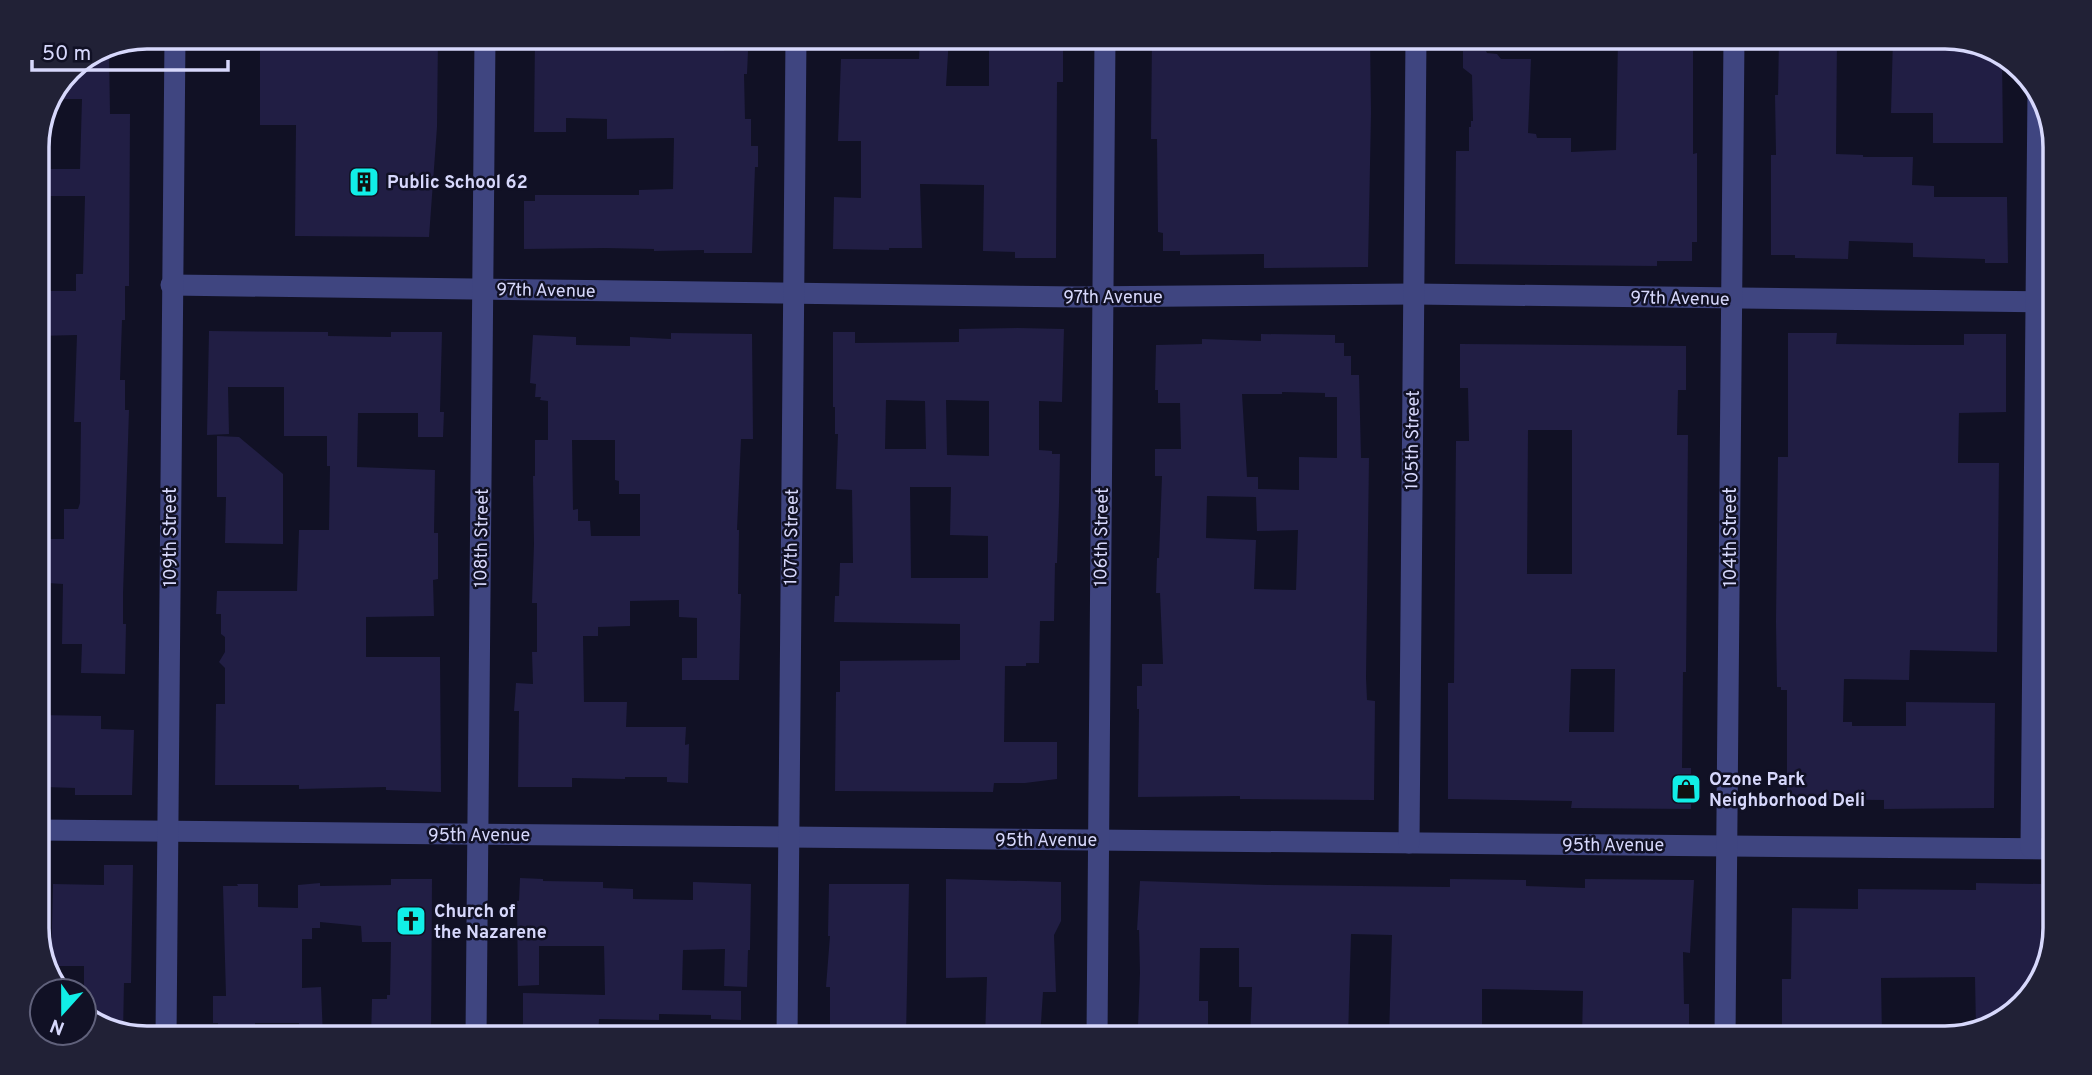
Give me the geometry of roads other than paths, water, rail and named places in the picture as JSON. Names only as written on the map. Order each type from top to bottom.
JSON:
[{"type":"street","name":"109th Street","points":[[166,1026],[175,49]]},
{"type":"street","name":"108th Street","points":[[476,1026],[485,49]]},
{"type":"street","name":"107th Street","points":[[787,1026],[796,49]]},
{"type":"street","name":"106th Street","points":[[1097,1026],[1105,49]]},
{"type":"street","name":"105th Street","points":[[1409,843],[1416,49]]},
{"type":"street","name":"104th Street","points":[[1725,1026],[1734,49]]},
{"type":"street","points":[[2039,120],[2043,222]]},
{"type":"street","name":"97th Avenue","points":[[171,285],[1103,297],[1414,294],[2043,302]]},
{"type":"street","points":[[2031,848],[2043,411]]},
{"type":"street","name":"95th Avenue","points":[[49,830],[2043,848]]},
{"type":"place","name":"Public School 62","points":[[364,182]]},
{"type":"place","name":"Ozone Park Neighborhood Deli","points":[[1686,789]]},
{"type":"place","name":"Church of the Nazarene","points":[[411,921]]}]
